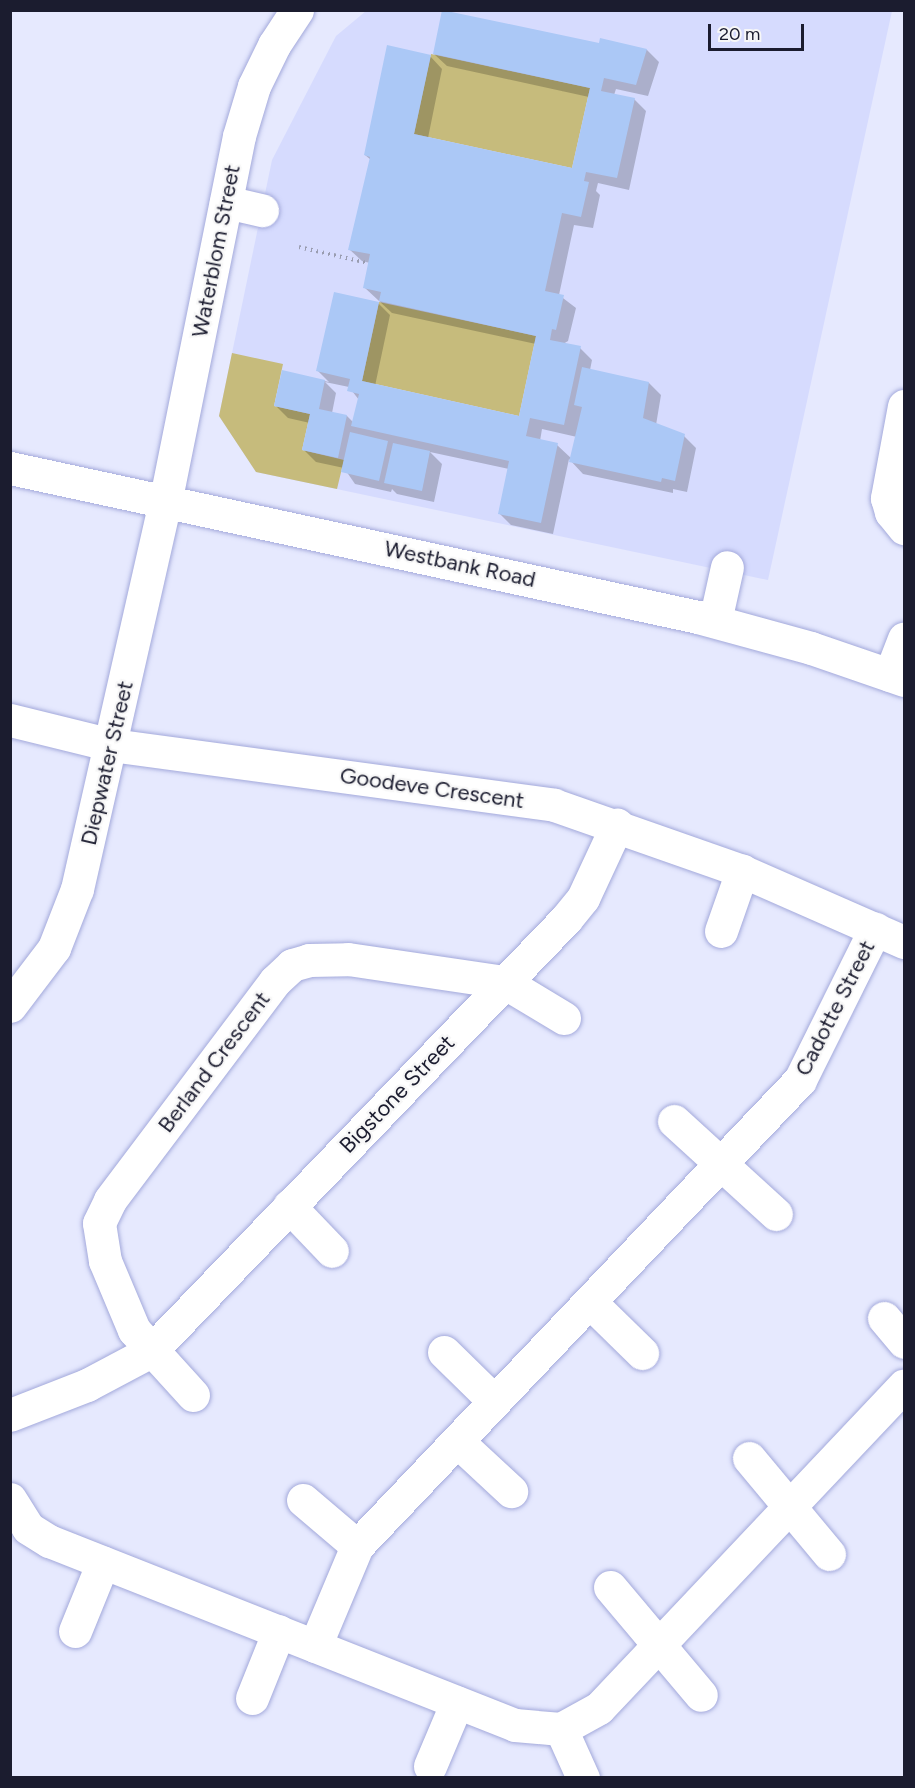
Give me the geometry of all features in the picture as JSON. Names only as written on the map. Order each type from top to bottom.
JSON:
[{"type":"street","name":"Waterblom Street","points":[[165,503],[239,136],[254,86],[274,45],[297,10]]},
{"type":"street","points":[[226,202],[262,210]]},
{"type":"street","points":[[904,406],[887,498],[891,512],[904,528]]},
{"type":"street","name":"Westbank Road","points":[[10,468],[165,503],[568,586],[715,621],[897,677]]},
{"type":"street","name":"Diepwater Street","points":[[10,1006],[54,948],[69,915],[112,745],[165,503]]},
{"type":"street","points":[[715,621],[728,567]]},
{"type":"street","points":[[897,677],[904,639]]},
{"type":"street","name":"Goodeve Crescent","points":[[10,720],[112,745],[554,805],[617,825],[742,871],[904,942]]},
{"type":"street","name":"Bigstone Street","points":[[10,1415],[87,1385],[151,1351],[583,898],[617,825]]},
{"type":"street","points":[[721,931],[742,871]]},
{"type":"street","name":"Cadotte Street","points":[[315,1646],[357,1546],[721,1166],[800,1080],[875,929]]},
{"type":"street","name":"Berland Crescent","points":[[151,1351],[134,1330],[105,1261],[99,1234],[102,1214],[275,981],[292,966],[322,957],[504,982]]},
{"type":"street","points":[[504,982],[564,1018]]},
{"type":"street","points":[[674,1121],[776,1214]]},
{"type":"street","points":[[289,1206],[332,1251]]},
{"type":"street","points":[[590,1302],[642,1353]]},
{"type":"street","points":[[151,1351],[193,1395]]},
{"type":"street","points":[[444,1352],[494,1401]]},
{"type":"street","points":[[10,1499],[18,1516],[38,1535],[515,1725],[561,1729],[599,1708],[791,1508],[904,1386]]},
{"type":"street","points":[[458,1441],[511,1491]]},
{"type":"street","points":[[749,1458],[829,1554]]},
{"type":"street","points":[[303,1500],[357,1546]]},
{"type":"street","points":[[75,1631],[103,1562]]},
{"type":"street","points":[[610,1587],[701,1695]]},
{"type":"street","points":[[252,1698],[279,1631]]},
{"type":"street","points":[[430,1766],[457,1702]]},
{"type":"street","points":[[561,1729],[583,1778]]},
{"type":"path","points":[[299,247],[368,263]]},
{"type":"shaded area","points":[[366,11],[892,11],[768,580],[256,472],[219,416],[272,160],[336,36]]},
{"type":"shaded area","points":[[431,54],[590,88],[572,168],[414,134]]},
{"type":"shaded area","points":[[379,302],[536,336],[519,416],[362,381]]},
{"type":"shaded area","points":[[232,353],[283,364],[274,406],[310,414],[302,450],[344,460],[337,489],[256,472],[219,416]]},
{"type":"building","points":[[442,10],[599,43],[600,38],[647,49],[636,85],[604,78],[601,91],[635,98],[617,178],[586,172],[584,181],[589,182],[581,217],[562,213],[545,291],[564,295],[556,330],[552,329],[550,340],[581,346],[564,425],[530,418],[526,436],[558,443],[541,523],[498,514],[509,461],[351,426],[359,394],[347,391],[350,379],[316,371],[334,292],[379,302],[362,381],[519,416],[536,336],[379,301],[381,292],[363,288],[370,254],[348,250],[370,157],[364,155],[387,45],[431,55],[414,134],[572,168],[590,88],[433,54]]},
{"type":"building","points":[[582,367],[649,382],[643,418],[685,434],[675,481],[662,478],[661,482],[569,462],[582,407],[574,405]]},
{"type":"building","points":[[282,370],[325,380],[319,409],[347,415],[338,458],[302,450],[310,414],[274,406]]},
{"type":"building","points":[[350,432],[388,441],[379,481],[341,472]]},
{"type":"building","points":[[393,443],[430,451],[422,491],[384,483]]}]
